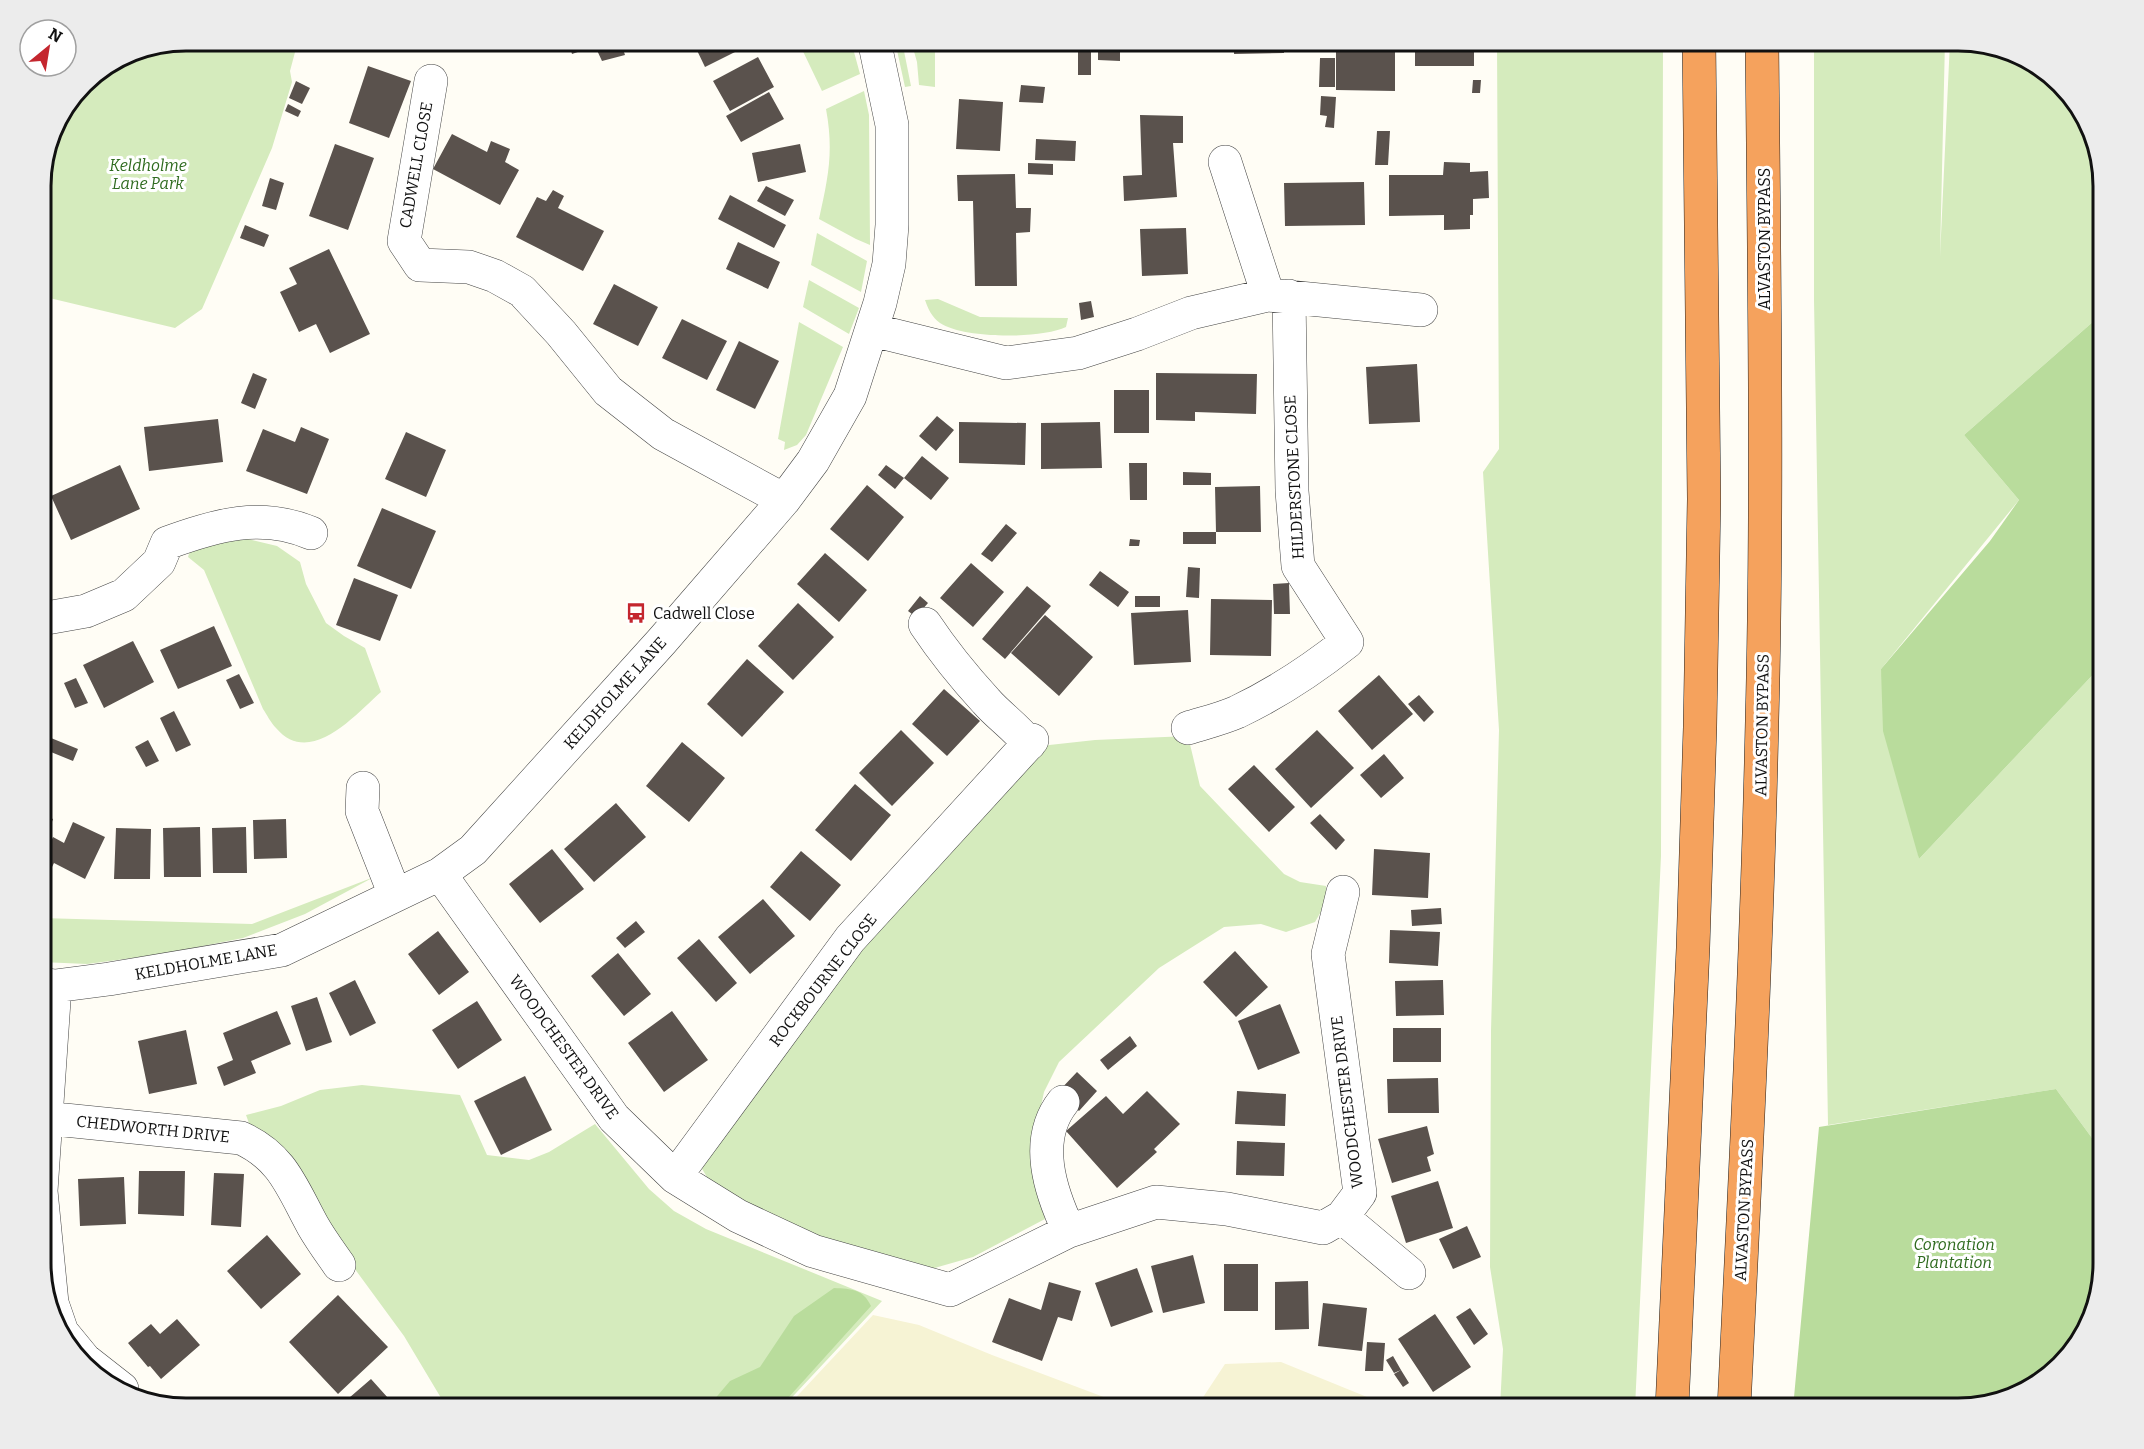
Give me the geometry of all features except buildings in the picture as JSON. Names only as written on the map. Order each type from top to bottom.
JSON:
[{"type":"highway","points":[[1672,1398],[1700,727],[1704,488],[1699,51]]},
{"type":"highway","name":"ALVASTON BYPASS","points":[[1734,1398],[1756,966],[1763,718],[1766,478],[1762,51]]},
{"type":"street","name":"KELDHOLME LANE","points":[[51,985],[282,950],[440,874],[473,850],[662,641],[784,500],[813,461],[850,396],[872,330],[889,264],[892,214],[892,124],[876,51]]},
{"type":"street","name":"CADWELL CLOSE","points":[[431,81],[404,241],[420,265],[469,267],[495,276],[522,291],[561,333],[608,391],[626,406],[663,434],[784,500]]},
{"type":"street","points":[[1225,162],[1279,295]]},
{"type":"street","points":[[872,330],[1006,363],[1078,353],[1191,314],[1279,295],[1421,310]]},
{"type":"street","name":"HILDERSTONE CLOSE","points":[[1188,728],[1234,713],[1273,693],[1313,668],[1347,642],[1298,566],[1279,295]]},
{"type":"street","points":[[51,617],[86,611],[124,595],[159,562],[167,543],[229,524],[258,522],[291,525],[311,532]]},
{"type":"street","name":"ROCKBOURNE CLOSE","points":[[675,1177],[850,939],[1030,742],[987,703],[939,645],[925,624]]},
{"type":"street","points":[[363,788],[362,811],[395,895]]},
{"type":"street","name":"WOODCHESTER DRIVE","points":[[440,874],[614,1118],[675,1177],[738,1216],[813,1251],[950,1290],[1069,1231],[1156,1202],[1227,1209],[1323,1228],[1342,1218],[1360,1193],[1328,954],[1343,892]]},
{"type":"street","points":[[1063,1102],[1054,1113],[1047,1142],[1047,1169],[1056,1203],[1069,1231]]},
{"type":"street","name":"CHEDWORTH DRIVE","points":[[51,1119],[242,1138],[259,1146],[282,1167],[315,1229],[339,1265]]},
{"type":"street","points":[[1342,1218],[1409,1273]]},
{"type":"shaded area","points":[[873,1315],[919,1325],[1106,1398],[795,1398]]},
{"type":"shaded area","points":[[1281,1362],[1369,1398],[1203,1398],[1225,1364]]},
{"type":"green space","name":"Keldholme Lane Park","points":[[186,51],[295,51],[290,71],[292,82],[272,148],[202,309],[175,328],[51,298],[51,177],[61,134],[84,97],[97,84],[118,69],[142,58],[168,52]]},
{"type":"green space","points":[[803,51],[854,51],[860,74],[822,91]]},
{"type":"green space","points":[[897,51],[904,51],[911,86],[905,87]]},
{"type":"green space","points":[[914,51],[935,51],[935,87],[919,85]]},
{"type":"green space","points":[[1497,51],[1663,51],[1661,856],[1635,1398],[1501,1398],[1503,1349],[1490,1267],[1491,1031],[1499,730],[1483,472],[1499,449]]},
{"type":"green space","points":[[1814,51],[1945,51],[1940,257],[1950,51],[1976,52],[2010,61],[2026,69],[2054,90],[2075,118],[2083,134],[2092,168],[2093,322],[1964,435],[2019,500],[1881,669],[1919,859],[2093,675],[2093,1139],[2056,1089],[1828,1125],[1814,300]]},
{"type":"green space","points":[[864,91],[869,115],[870,245],[819,219],[830,152],[826,109]]},
{"type":"green space","points":[[817,233],[867,261],[861,292],[811,265]]},
{"type":"green space","points":[[809,280],[859,308],[849,334],[803,307]]},
{"type":"green space","points":[[938,299],[980,317],[1068,318],[1066,327],[1039,334],[1003,336],[966,332],[951,328],[935,318],[925,300]]},
{"type":"green space","points":[[799,322],[843,347],[806,435],[797,445],[784,450],[785,442],[778,439]]},
{"type":"green space","points":[[2093,322],[2093,675],[1919,859],[1883,731],[1881,669],[1990,541],[2019,500],[1964,435]]},
{"type":"green space","points":[[236,536],[277,546],[300,562],[306,584],[326,623],[365,648],[381,692],[332,734],[303,742],[289,739],[272,724],[263,709],[204,570],[188,557],[194,539]]},
{"type":"green space","points":[[1188,736],[1200,786],[1284,874],[1300,882],[1326,886],[1326,903],[1315,922],[1286,932],[1261,924],[1224,927],[1159,968],[1059,1062],[1044,1092],[1033,1143],[1035,1183],[1045,1219],[973,1257],[931,1269],[839,1245],[752,1208],[711,1184],[701,1167],[853,943],[1031,747],[1095,740]]},
{"type":"green space","points":[[374,877],[305,914],[243,938],[163,954],[87,964],[51,962],[51,918],[252,924]]},
{"type":"green space","points":[[362,1085],[460,1095],[487,1155],[529,1160],[549,1152],[595,1124],[649,1189],[674,1211],[706,1229],[882,1301],[791,1398],[441,1398],[404,1336],[250,1126],[246,1115],[281,1106],[320,1090]]},
{"type":"green space","name":"Coronation Plantation","points":[[2056,1089],[2093,1139],[2093,1272],[2086,1307],[2079,1323],[2060,1352],[2047,1365],[2018,1384],[1985,1395],[1967,1398],[1794,1398],[1819,1127]]},
{"type":"green space","points":[[834,1288],[861,1293],[871,1306],[788,1398],[716,1398],[730,1381],[760,1367],[794,1316]]},
{"type":"place","name":"Cadwell Close","points":[[636,613]]}]
